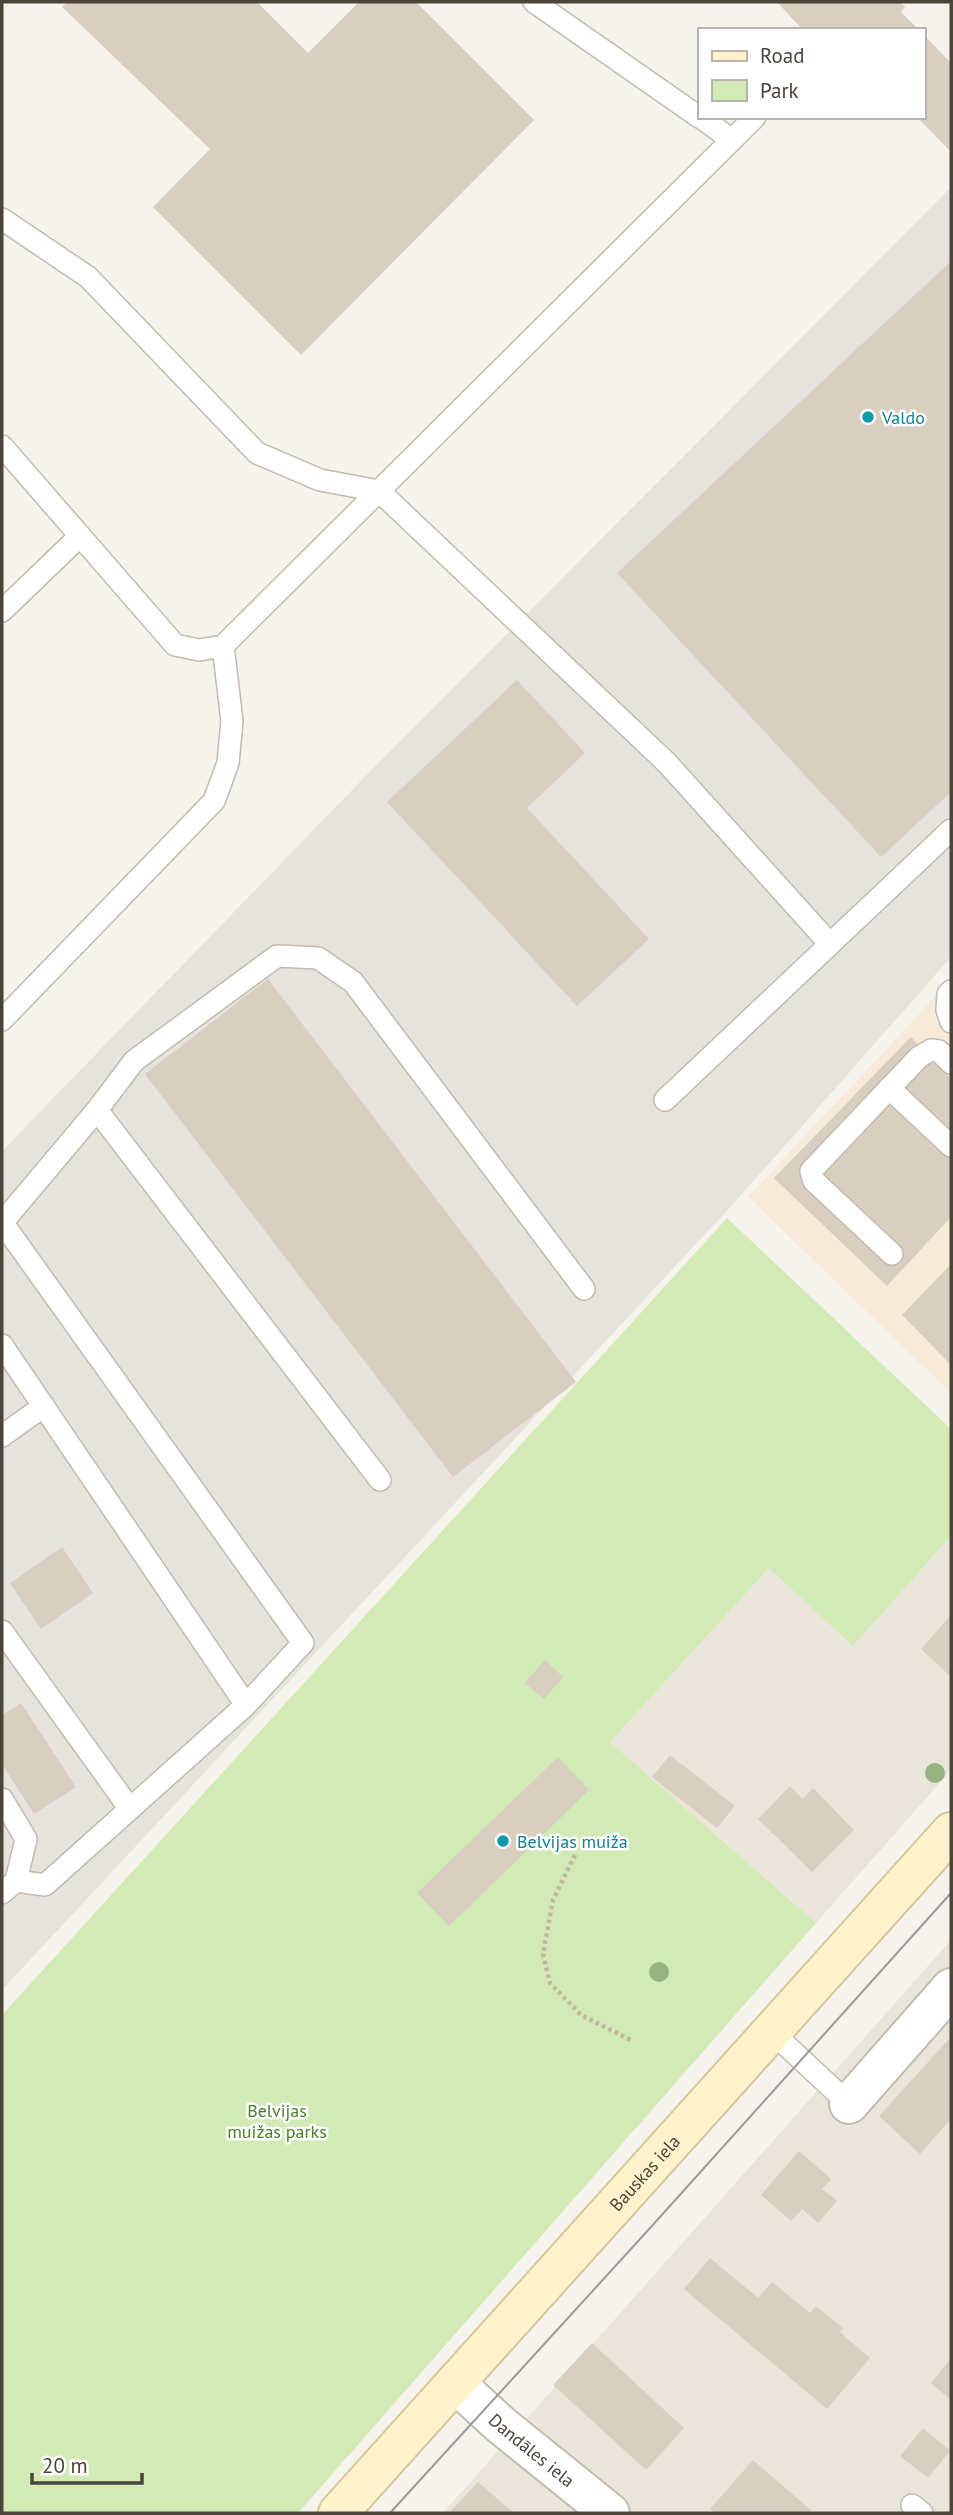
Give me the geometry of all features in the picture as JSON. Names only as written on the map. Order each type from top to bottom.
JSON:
[{"type":"street","name":"Bauskas iela","points":[[338,2513],[951,1832]]},
{"type":"street","points":[[849,2104],[951,1988]]},
{"type":"street","name":"Dandāles iela","points":[[455,2383],[501,2426],[610,2513]]},
{"type":"lane","points":[[534,2],[698,116]]},
{"type":"lane","points":[[703,119],[732,139]]},
{"type":"lane","points":[[2,446],[175,645],[199,650],[223,646],[753,119]]},
{"type":"lane","points":[[2,219],[88,277],[257,453],[320,480],[379,491],[667,763],[830,944]]},
{"type":"lane","points":[[2,611],[80,536]]},
{"type":"lane","points":[[2,1020],[214,801],[228,763],[232,721],[223,646]]},
{"type":"lane","points":[[665,1100],[951,831]]},
{"type":"lane","points":[[2,1799],[26,1839],[9,1887],[45,1885],[247,1705],[303,1643],[2,1223],[134,1062],[277,956],[318,958],[353,982],[584,1289]]},
{"type":"lane","points":[[951,991],[947,994],[947,1010],[951,1022]]},
{"type":"lane","points":[[892,1254],[814,1181],[811,1171],[919,1057],[931,1050],[939,1051],[951,1063]]},
{"type":"lane","points":[[889,1088],[951,1146]]},
{"type":"lane","points":[[97,1110],[380,1480]]},
{"type":"lane","points":[[2,1345],[247,1705]]},
{"type":"lane","points":[[2,1436],[44,1406]]},
{"type":"lane","points":[[2,1632],[130,1809]]},
{"type":"lane","points":[[772,2032],[849,2104]]},
{"type":"path","points":[[575,1855],[553,1900],[543,1954],[550,1983],[581,2015],[633,2041]]},
{"type":"shaded area","points":[[951,187],[951,957],[735,1202],[2,1990],[2,1151],[360,782]]},
{"type":"shaded area","points":[[951,980],[951,1393],[748,1197]]},
{"type":"shaded area","points":[[951,1536],[951,1770],[816,1923],[610,1742],[770,1567],[853,1645]]},
{"type":"shaded area","points":[[951,1940],[951,2513],[443,2513]]},
{"type":"green space","name":"Belvijas muižas parks","points":[[727,1218],[951,1429],[951,1536],[853,1646],[769,1568],[610,1742],[816,1923],[298,2513],[2,2513],[2,2015]]},
{"type":"building","points":[[67,2],[257,2],[308,53],[359,2],[416,2],[534,120],[301,355],[153,207],[210,149],[62,7]]},
{"type":"building","points":[[777,2],[900,2],[905,7],[901,12],[917,28],[801,28]]},
{"type":"building","points":[[925,36],[951,63],[951,152],[919,119],[925,119]]},
{"type":"building","name":"Valdo","points":[[951,261],[951,792],[881,857],[617,573]]},
{"type":"building","points":[[517,680],[585,753],[527,808],[649,939],[577,1006],[387,802]]},
{"type":"building","points":[[268,979],[576,1382],[453,1477],[145,1074]]},
{"type":"building","points":[[911,1037],[951,1079],[951,1217],[887,1286],[774,1178]]},
{"type":"building","points":[[951,1264],[951,1365],[902,1315]]},
{"type":"building","points":[[62,1547],[93,1593],[41,1629],[10,1583]]},
{"type":"building","points":[[951,1615],[951,1677],[921,1649]]},
{"type":"building","points":[[545,1660],[563,1677],[544,1699],[525,1683]]},
{"type":"building","points":[[21,1703],[76,1787],[34,1814],[2,1764],[2,1715]]},
{"type":"building","points":[[670,1755],[735,1806],[717,1828],[652,1777]]},
{"type":"building","name":"Belvijas muiža","points":[[558,1757],[589,1790],[449,1926],[417,1893]]},
{"type":"building","points":[[790,1786],[802,1799],[813,1788],[854,1830],[812,1872],[758,1819]]},
{"type":"building","points":[[951,2037],[951,2119],[920,2154],[879,2116]]},
{"type":"building","points":[[799,2151],[831,2179],[822,2189],[837,2201],[818,2223],[802,2209],[791,2221],[761,2195]]},
{"type":"building","points":[[710,2258],[758,2298],[772,2282],[810,2313],[816,2306],[843,2328],[840,2332],[870,2358],[827,2409],[684,2289]]},
{"type":"building","points":[[592,2343],[684,2428],[646,2470],[553,2385]]},
{"type":"building","points":[[951,2358],[951,2400],[931,2383]]},
{"type":"building","points":[[923,2428],[950,2451],[928,2478],[900,2456]]},
{"type":"building","points":[[753,2460],[814,2513],[715,2513],[710,2509]]},
{"type":"building","points":[[478,2482],[514,2513],[449,2513]]},
{"type":"tram line","points":[[390,2513],[951,1893]]},
{"type":"place","name":"Valdo","points":[[868,417]]},
{"type":"place","name":"Belvijas muiža","points":[[503,1841]]}]
